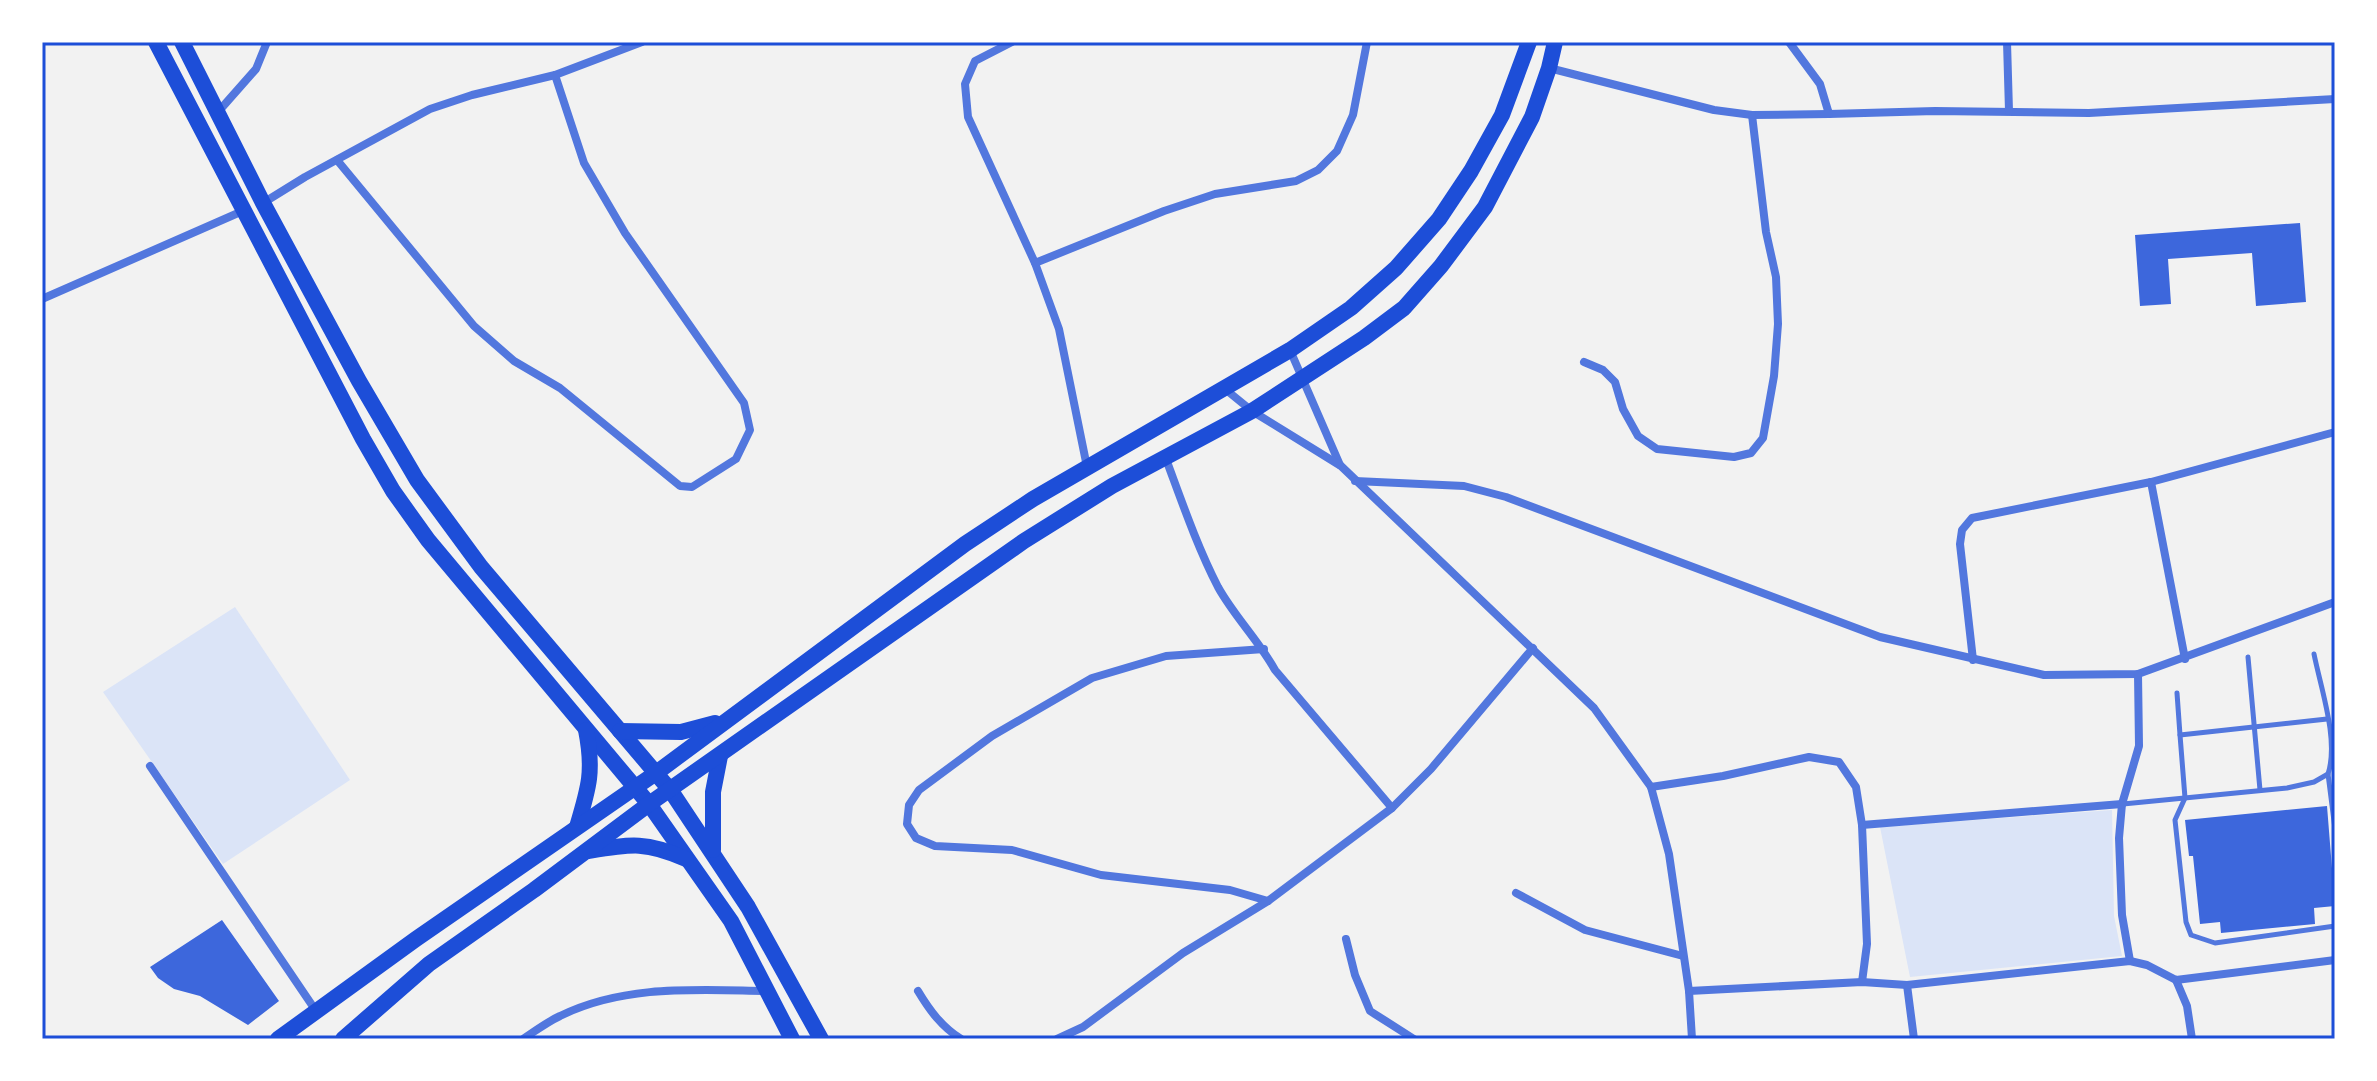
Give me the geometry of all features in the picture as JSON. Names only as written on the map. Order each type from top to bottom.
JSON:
[{"type":"main road","points":[[156,42],[393,491],[446,563],[649,804],[731,921],[792,1039]]},
{"type":"main road","points":[[182,42],[263,203],[359,381],[417,480],[481,567],[671,791],[748,907],[821,1039]]},
{"type":"main road","points":[[278,1039],[656,773],[965,544],[1087,467],[1290,350],[1351,308],[1385,278],[1439,219],[1471,171],[1502,115],[1529,42]]},
{"type":"main road","points":[[344,1039],[429,964],[649,804],[1024,541],[1112,486],[1252,411],[1404,308],[1441,266],[1485,207],[1532,117],[1555,42]]},
{"type":"main road","points":[[393,491],[417,480]]},
{"type":"main road","points":[[620,731],[681,732],[724,721]]},
{"type":"main road","points":[[577,827],[591,776],[592,760],[586,728]]},
{"type":"main road","points":[[713,852],[713,792],[720,756]]},
{"type":"main road","points":[[587,851],[631,844],[659,847],[687,859]]},
{"type":"street","points":[[218,112],[256,69],[267,42]]},
{"type":"street","points":[[263,203],[430,109],[472,95],[555,75],[642,42]]},
{"type":"street","points":[[1012,42],[975,61],[965,84],[968,117],[1035,263],[1059,329],[1087,467]]},
{"type":"street","points":[[1035,263],[1100,235],[1215,194],[1296,181],[1318,170],[1337,151],[1353,115],[1367,42]]},
{"type":"street","points":[[1789,42],[1820,84],[1829,114]]},
{"type":"street","points":[[2007,42],[2009,111]]},
{"type":"street","points":[[1549,68],[1676,101],[1752,115],[2009,111],[2089,113],[2335,99]]},
{"type":"street","points":[[337,160],[474,326],[514,361],[560,388],[680,486],[692,487],[736,459],[750,430],[744,403],[625,233],[591,175],[570,126],[555,75]]},
{"type":"street","points":[[1584,362],[1603,370],[1615,382],[1623,409],[1638,436],[1657,449],[1734,457],[1751,453],[1763,438],[1774,376],[1778,324],[1776,277],[1766,232],[1752,115]]},
{"type":"street","points":[[42,299],[245,210]]},
{"type":"street","points":[[1290,350],[1341,466]]},
{"type":"street","points":[[1224,389],[1252,411],[1341,466],[1594,708],[1651,787],[1669,854],[1689,991],[1692,1039]]},
{"type":"street","points":[[1973,660],[1960,544],[1962,530],[1972,518],[2151,482],[2335,432]]},
{"type":"street","points":[[1166,459],[1188,520],[1219,589],[1264,649],[1275,670],[1392,808]]},
{"type":"street","points":[[1355,481],[1464,486],[1506,497],[1880,637],[2044,675],[2138,674],[2335,602]]},
{"type":"street","points":[[2151,482],[2185,659]]},
{"type":"street","points":[[1057,1039],[1083,1027],[1183,953],[1268,901],[1392,808],[1431,769],[1533,648]]},
{"type":"street","points":[[1264,649],[1166,656],[1092,678],[992,736],[919,790],[909,805],[907,824],[916,838],[935,846],[1012,850],[1101,875],[1230,890],[1268,901]]},
{"type":"street","points":[[2130,961],[2122,915],[2119,838],[2122,804],[2139,746],[2138,674]]},
{"type":"street","points":[[1651,787],[1723,776],[1809,757],[1839,762],[1856,787],[1862,825],[1867,944],[1862,982]]},
{"type":"street","points":[[150,766],[316,1012]]},
{"type":"street","points":[[1862,825],[2122,804]]},
{"type":"street","points":[[1516,893],[1585,930],[1683,956]]},
{"type":"street","points":[[1346,939],[1355,975],[1370,1011],[1414,1039]]},
{"type":"street","points":[[1689,991],[1862,982],[1907,985],[2130,961],[2147,965],[2176,980],[2335,960]]},
{"type":"street","points":[[2176,980],[2187,1006],[2192,1039]]},
{"type":"street","points":[[1907,985],[1914,1039]]},
{"type":"street","points":[[523,1039],[558,1017],[593,1002],[624,995],[670,989],[767,991]]},
{"type":"street","points":[[918,991],[948,1031],[961,1039]]},
{"type":"lane","points":[[2314,654],[2333,759],[2328,774],[2335,829]]},
{"type":"lane","points":[[2248,657],[2260,790]]},
{"type":"lane","points":[[2177,693],[2185,798],[2175,820],[2186,922],[2191,935],[2215,943],[2335,926]]},
{"type":"lane","points":[[2180,735],[2327,719]]},
{"type":"lane","points":[[2122,804],[2260,790],[2314,782],[2328,774]]},
{"type":"shaded area","points":[[235,607],[350,780],[223,864],[103,692]]},
{"type":"shaded area","points":[[2112,810],[2114,916],[2122,956],[1910,977],[1880,827]]},
{"type":"building","points":[[2300,223],[2306,302],[2256,306],[2252,253],[2168,259],[2171,304],[2140,306],[2135,235]]},
{"type":"building","points":[[2327,806],[2335,906],[2314,908],[2315,924],[2221,933],[2220,922],[2200,924],[2193,856],[2189,856],[2185,820]]},
{"type":"building","points":[[222,920],[279,1001],[248,1025],[200,996],[174,989],[158,978],[150,967]]}]
